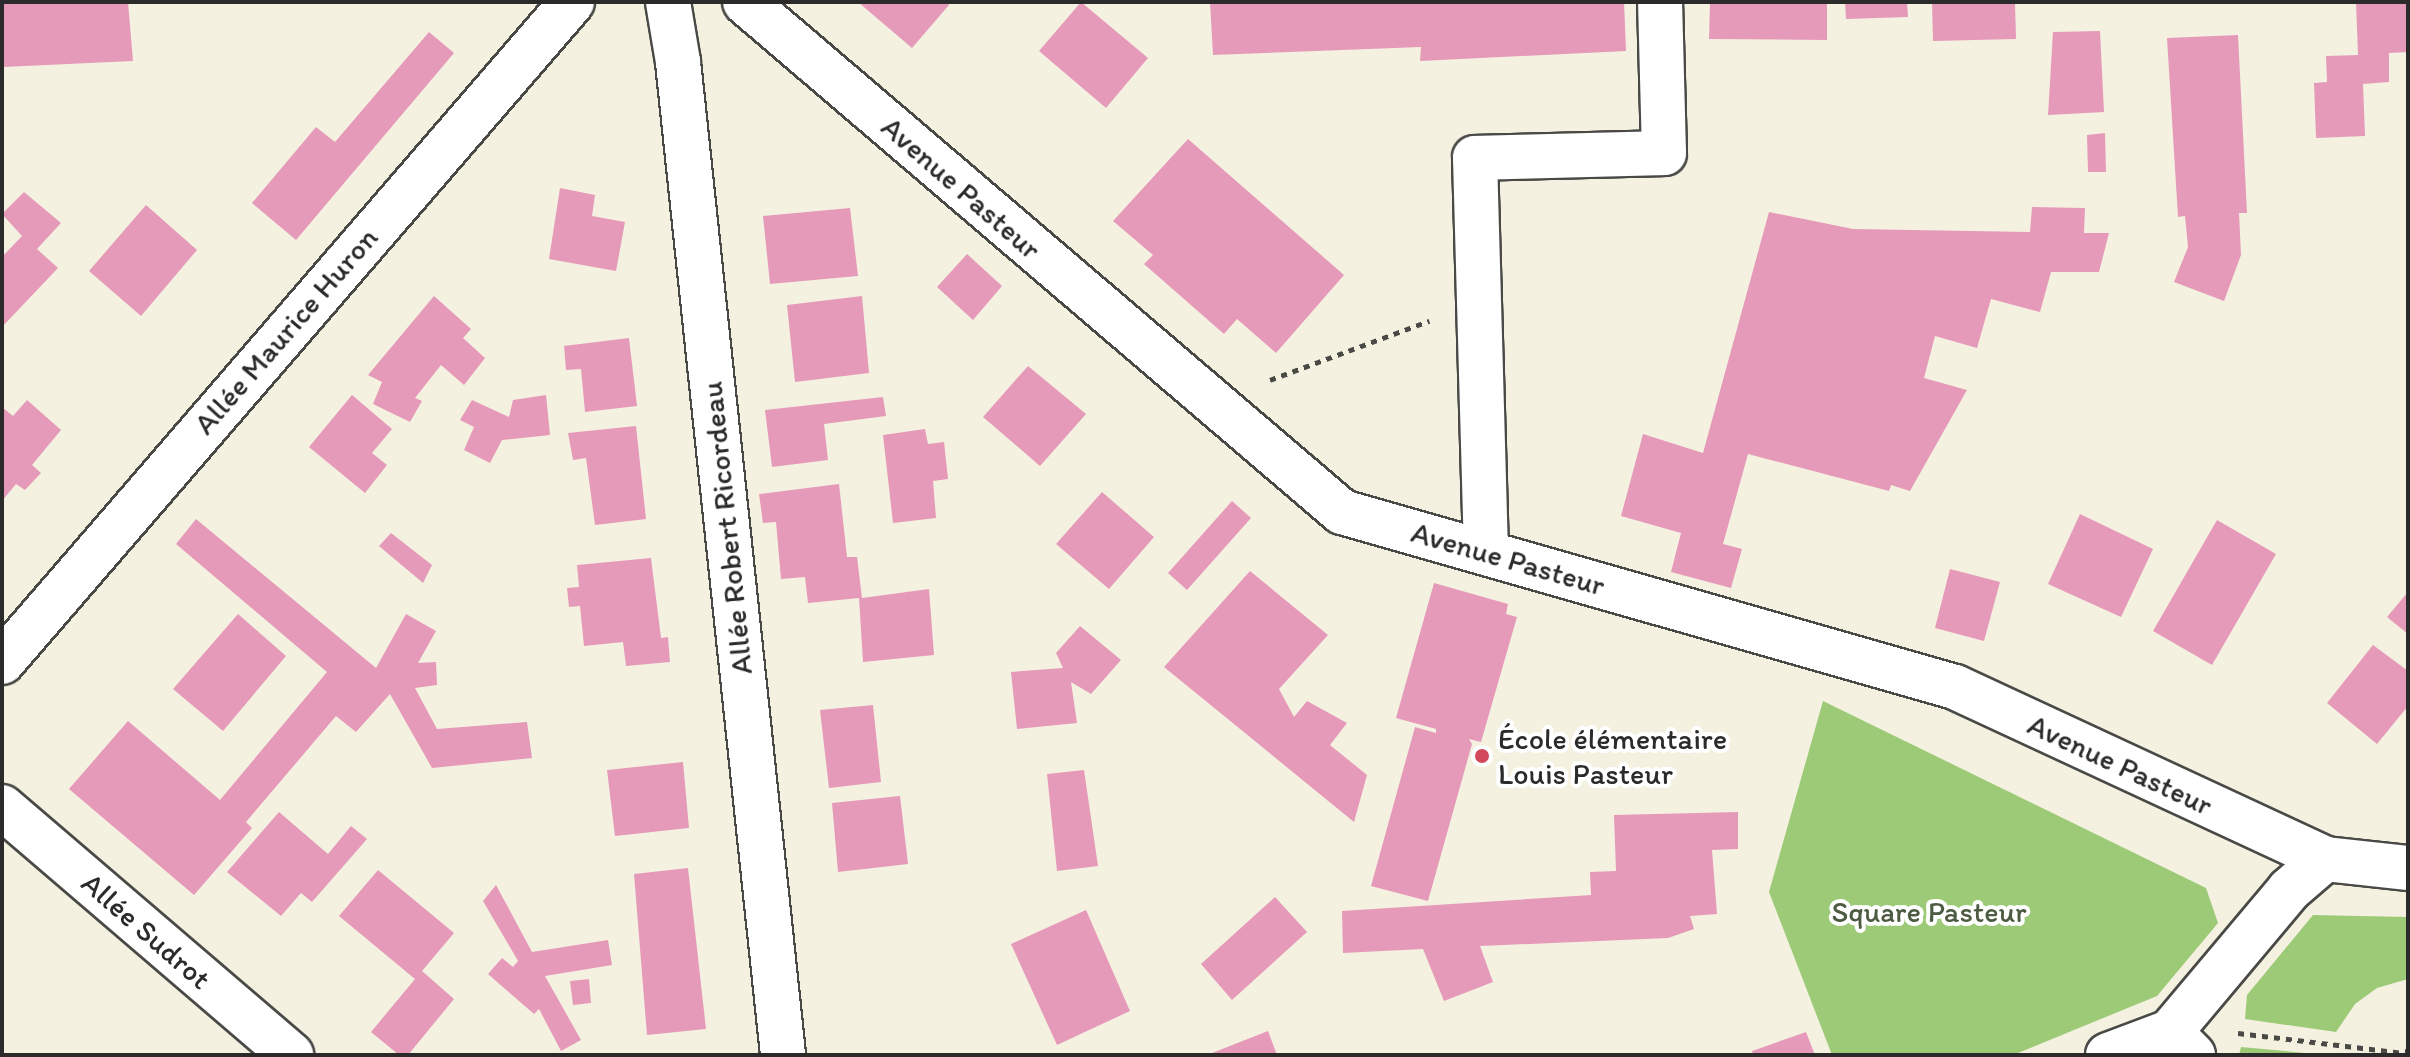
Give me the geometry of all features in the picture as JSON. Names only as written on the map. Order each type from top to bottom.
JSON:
[{"type":"street","name":"Allée Maurice Huron","points":[[2,662],[572,2]]},
{"type":"street","name":"Allée Robert Ricordeau","points":[[668,2],[680,78],[783,1055]]},
{"type":"street","name":"Avenue Pasteur","points":[[745,2],[1342,512],[1955,687],[2325,859],[2408,868]]},
{"type":"street","points":[[1486,552],[1475,158],[1664,153],[1660,2]]},
{"type":"street","name":"Allée Sudrot","points":[[2,807],[291,1055]]},
{"type":"street","points":[[2108,1055],[2182,1044],[2289,890],[2325,859]]},
{"type":"path","points":[[1211,402],[1479,302]]},
{"type":"path","points":[[2235,1032],[2404,1054],[2408,1045]]},
{"type":"green space","name":"Square Pasteur","points":[[1823,701],[2206,888],[2218,923],[2157,996],[2013,1055],[1832,1055],[1769,892]]},
{"type":"green space","points":[[2313,915],[2408,917],[2408,979],[2377,988],[2355,1004],[2336,1032],[2245,1019],[2247,995]]},
{"type":"green space","points":[[2241,1047],[2327,1055],[2239,1055]]},
{"type":"building","points":[[2,2],[128,2],[133,61],[3,67]]},
{"type":"building","points":[[858,2],[946,2],[949,5],[912,48]]},
{"type":"building","points":[[1081,2],[1148,58],[1106,108],[1039,51]]},
{"type":"building","points":[[1210,2],[1624,2],[1626,51],[1420,61],[1421,47],[1213,55]]},
{"type":"building","points":[[1710,2],[1827,2],[1827,40],[1709,39]]},
{"type":"building","points":[[1845,2],[1907,2],[1908,17],[1846,19]]},
{"type":"building","points":[[1932,2],[2015,2],[2016,39],[1933,41]]},
{"type":"building","points":[[2356,2],[2408,2],[2408,52],[2389,53],[2389,82],[2363,84],[2365,136],[2316,138],[2314,83],[2327,82],[2326,56],[2358,55]]},
{"type":"building","points":[[2100,31],[2104,112],[2048,115],[2053,32]]},
{"type":"building","points":[[429,32],[454,53],[296,240],[252,203],[316,127],[335,142]]},
{"type":"building","points":[[2238,35],[2247,213],[2239,213],[2241,255],[2224,301],[2174,282],[2188,247],[2185,216],[2178,217],[2167,38]]},
{"type":"building","points":[[2105,133],[2106,172],[2088,172],[2087,135]]},
{"type":"building","points":[[1188,139],[1344,275],[1276,353],[1237,319],[1224,334],[1144,264],[1153,255],[1113,221]]},
{"type":"building","points":[[560,188],[595,195],[592,216],[625,222],[616,271],[549,259]]},
{"type":"building","points":[[24,192],[61,223],[37,249],[58,268],[2,327],[2,257],[22,236],[2,214]]},
{"type":"building","points":[[146,205],[197,250],[141,316],[89,271]]},
{"type":"building","points":[[2032,207],[2085,208],[2084,233],[2109,233],[2099,272],[2051,272],[2040,312],[1991,299],[1977,348],[1935,336],[1924,378],[1967,390],[1910,491],[1891,485],[1889,491],[1748,454],[1723,544],[1742,549],[1731,588],[1671,572],[1681,533],[1621,516],[1643,434],[1703,453],[1769,212],[1853,229],[2030,232]]},
{"type":"building","points":[[850,208],[858,276],[770,284],[763,216]]},
{"type":"building","points":[[967,254],[1002,286],[973,320],[937,287]]},
{"type":"building","points":[[434,296],[471,329],[463,338],[485,358],[464,385],[441,365],[415,398],[422,401],[410,422],[373,404],[382,382],[368,375]]},
{"type":"building","points":[[862,296],[869,373],[795,382],[787,305]]},
{"type":"building","points":[[629,338],[637,406],[585,412],[581,369],[566,370],[564,346]]},
{"type":"building","points":[[1028,366],[1086,414],[1040,466],[983,417]]},
{"type":"building","points":[[352,395],[392,429],[372,453],[387,465],[365,493],[309,447]]},
{"type":"building","points":[[546,395],[550,435],[502,440],[490,463],[464,450],[474,427],[460,420],[472,400],[509,417],[513,400]]},
{"type":"building","points":[[883,397],[886,416],[824,424],[828,460],[772,467],[765,410]]},
{"type":"building","points":[[27,400],[61,430],[32,465],[41,473],[25,490],[16,484],[2,501],[2,407],[13,416]]},
{"type":"building","points":[[636,426],[646,519],[595,525],[586,458],[573,460],[568,433]]},
{"type":"building","points":[[925,429],[928,444],[944,442],[948,479],[933,481],[936,518],[893,523],[883,435]]},
{"type":"building","points":[[839,484],[847,557],[857,557],[862,598],[929,589],[934,655],[863,662],[859,598],[808,603],[805,577],[781,579],[776,522],[763,523],[759,494]]},
{"type":"building","points":[[1102,492],[1154,537],[1109,589],[1056,544]]},
{"type":"building","points":[[1232,501],[1251,518],[1187,590],[1168,573]]},
{"type":"building","points":[[2080,514],[2153,549],[2121,617],[2048,584]]},
{"type":"building","points":[[196,519],[376,668],[406,614],[436,631],[418,663],[436,662],[437,685],[415,688],[437,729],[527,722],[532,758],[432,768],[390,694],[356,732],[336,716],[246,822],[252,828],[194,895],[69,789],[128,721],[220,800],[327,672],[176,544]]},
{"type":"building","points":[[2217,520],[2276,554],[2212,665],[2153,631]]},
{"type":"building","points":[[391,533],[432,565],[423,583],[379,546]]},
{"type":"building","points":[[651,558],[661,638],[668,637],[670,662],[626,666],[623,642],[584,646],[580,606],[569,607],[567,588],[579,587],[577,565]]},
{"type":"building","points":[[1950,569],[2000,582],[1984,641],[1935,628]]},
{"type":"building","points":[[1250,571],[1328,635],[1279,689],[1294,717],[1307,701],[1347,723],[1330,745],[1367,775],[1354,822],[1164,667]]},
{"type":"building","points":[[1434,583],[1508,604],[1506,614],[1517,617],[1481,742],[1469,739],[1472,744],[1428,901],[1371,886],[1415,727],[1436,733],[1436,729],[1396,718]]},
{"type":"building","points":[[2408,592],[2408,634],[2387,617]]},
{"type":"building","points":[[238,614],[286,656],[223,731],[173,689]]},
{"type":"building","points":[[1080,626],[1121,660],[1091,694],[1071,682],[1077,723],[1017,729],[1011,672],[1063,668],[1056,653]]},
{"type":"building","points":[[2373,645],[2408,671],[2408,706],[2377,744],[2327,703]]},
{"type":"building","points":[[873,705],[881,782],[829,788],[820,710]]},
{"type":"building","points":[[683,762],[689,828],[615,836],[607,770]]},
{"type":"building","points":[[1084,770],[1098,866],[1057,871],[1047,774]]},
{"type":"building","points":[[900,796],[908,864],[838,872],[832,803]]},
{"type":"building","points":[[279,812],[328,854],[351,826],[367,839],[312,902],[301,893],[281,916],[227,872]]},
{"type":"building","points":[[1738,812],[1738,849],[1712,850],[1717,914],[1690,916],[1694,929],[1668,938],[1480,946],[1493,982],[1444,1001],[1423,949],[1343,953],[1342,911],[1591,895],[1590,872],[1616,871],[1614,815]]},
{"type":"building","points":[[688,868],[706,1029],[647,1035],[634,874]]},
{"type":"building","points":[[378,870],[454,933],[422,971],[454,999],[408,1055],[399,1055],[371,1032],[415,979],[339,916]]},
{"type":"building","points":[[496,885],[532,952],[608,940],[612,965],[545,976],[581,1040],[561,1051],[539,1009],[534,1014],[488,974],[502,958],[513,967],[518,961],[483,901]]},
{"type":"building","points":[[1275,897],[1307,932],[1232,1000],[1201,964]]},
{"type":"building","points":[[1086,910],[1130,1011],[1057,1045],[1011,944]]},
{"type":"building","points":[[589,979],[591,1003],[573,1005],[570,981]]},
{"type":"building","points":[[1268,1031],[1277,1055],[1207,1055]]},
{"type":"building","points":[[1806,1032],[1815,1055],[1753,1055],[1752,1051]]},
{"type":"place","name":"École élémentaire Louis Pasteur","points":[[1482,756]]}]
